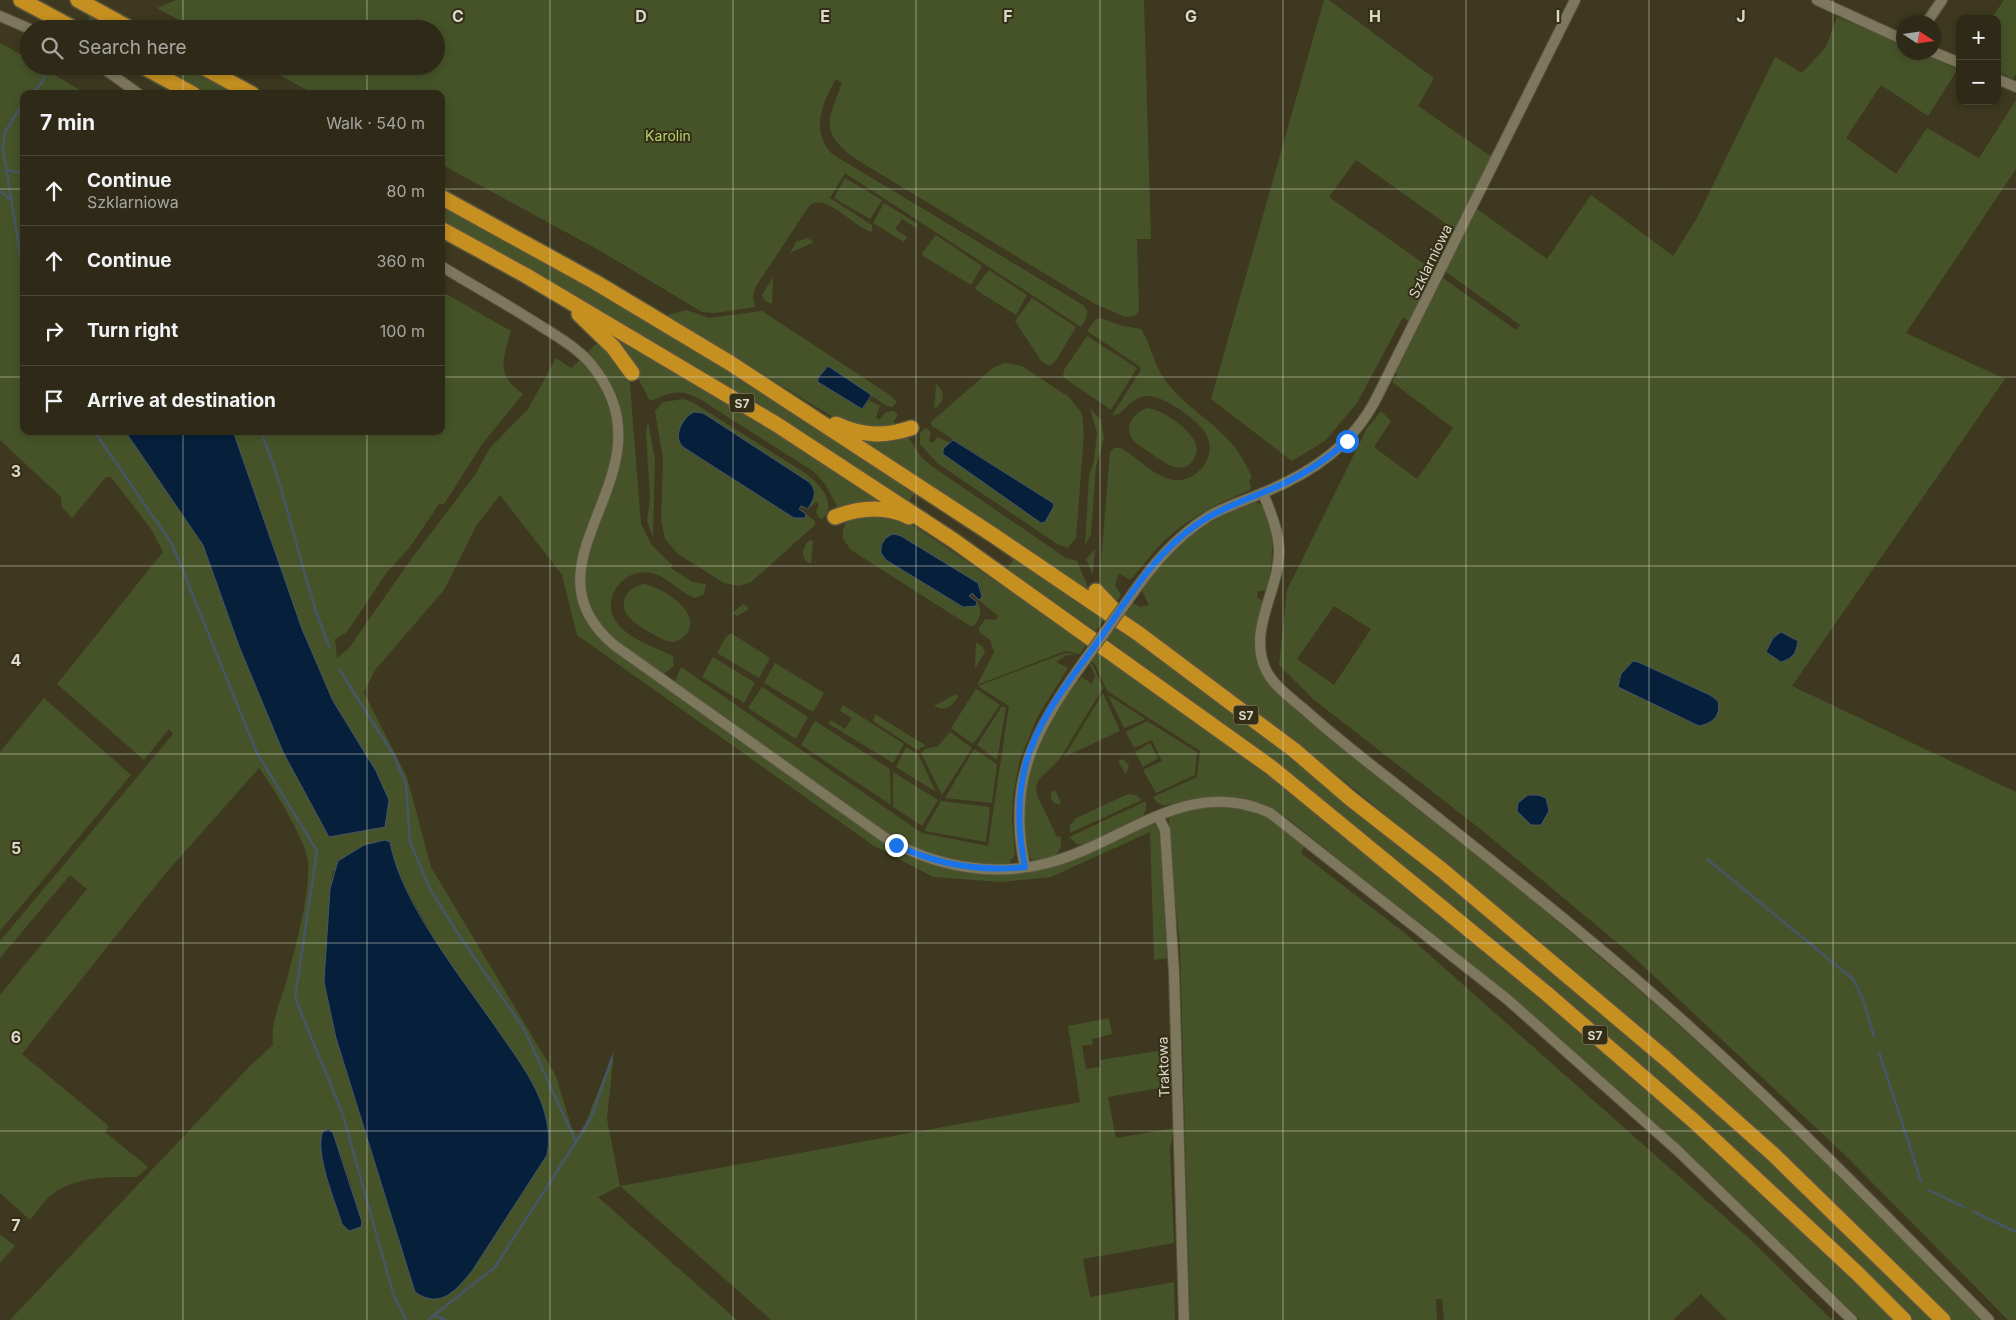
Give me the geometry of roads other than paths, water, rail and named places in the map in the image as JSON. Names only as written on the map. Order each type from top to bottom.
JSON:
[{"type":"highway","points":[[21,0],[58,20]]},
{"type":"highway","points":[[80,2],[114,20]]},
{"type":"highway","points":[[158,75],[186,90]]},
{"type":"highway","points":[[217,75],[245,90]]},
{"type":"highway","name":"S7","points":[[445,199],[595,282],[730,363],[792,403],[993,534],[1138,634],[1294,750],[1570,976],[1774,1155],[1942,1320]]},
{"type":"highway","name":"S7","points":[[445,231],[525,275],[776,424],[953,540],[1272,768],[1546,993],[1695,1122],[1857,1273],[1904,1320]]},
{"type":"highway","points":[[525,275],[595,328],[621,356],[632,373]]},
{"type":"highway","points":[[792,403],[858,433],[877,435],[912,428]]},
{"type":"highway","points":[[835,517],[863,509],[891,511],[904,515],[953,540]]},
{"type":"highway","points":[[1096,591],[1138,634]]},
{"type":"street","name":"Szklarniowa","points":[[1025,867],[1019,818],[1020,793],[1026,763],[1046,716],[1156,561],[1178,538],[1224,508],[1263,493],[1308,471],[1333,454],[1360,426],[1368,414],[1575,0]]},
{"type":"street","points":[[1817,0],[1896,36]]},
{"type":"street","points":[[1932,15],[1942,0]]},
{"type":"street","points":[[0,16],[20,25]]},
{"type":"street","points":[[1941,55],[1956,61]]},
{"type":"street","points":[[113,75],[133,90]]},
{"type":"street","points":[[2001,81],[2016,87]]},
{"type":"street","points":[[445,268],[567,342],[592,366],[612,399],[618,430],[616,465],[583,553],[578,579],[579,590],[586,612],[603,636],[896,845],[957,866],[984,869],[1025,867],[1048,863],[1077,853],[1158,816],[1196,803],[1224,801],[1251,806],[1277,817],[1506,999],[1677,1150],[1852,1320]]},
{"type":"street","points":[[1263,493],[1272,517],[1279,549],[1275,576],[1261,630],[1260,649],[1266,668],[1277,686],[1324,727],[1605,954],[1702,1038],[1834,1163],[1989,1320]]},
{"type":"street","name":"Traktowa","points":[[1158,816],[1165,830],[1174,973],[1184,1320]]},
{"type":"water","points":[[828,366],[870,394],[871,396],[862,409],[818,382],[818,378]]},
{"type":"water","points":[[694,412],[703,413],[809,482],[814,492],[813,498],[808,509],[801,506],[799,509],[806,514],[805,518],[794,518],[683,447],[679,438],[680,427],[686,418]]},
{"type":"water","points":[[128,435],[234,435],[302,629],[333,701],[376,771],[389,800],[385,827],[329,837],[283,752],[239,646],[203,545]]},
{"type":"water","points":[[953,440],[1053,503],[1054,506],[1045,522],[1041,523],[943,454],[943,449]]},
{"type":"water","points":[[894,534],[901,536],[978,583],[982,597],[979,600],[972,593],[969,596],[977,602],[976,606],[963,607],[886,560],[881,553],[881,547],[886,539]]},
{"type":"water","points":[[1781,632],[1798,641],[1793,655],[1781,662],[1766,652],[1773,638]]},
{"type":"water","points":[[1633,661],[1710,695],[1718,701],[1719,706],[1715,718],[1699,726],[1618,687],[1621,674]]},
{"type":"water","points":[[1528,795],[1538,795],[1546,798],[1549,811],[1541,825],[1531,825],[1517,811],[1518,803]]},
{"type":"water","points":[[385,840],[390,842],[396,866],[407,890],[435,940],[528,1075],[542,1105],[547,1121],[549,1138],[547,1155],[472,1271],[454,1291],[440,1298],[433,1299],[415,1292],[336,1038],[324,982],[330,889],[338,861],[364,845]]},
{"type":"water","points":[[329,1129],[333,1133],[362,1222],[361,1227],[349,1231],[342,1224],[323,1164],[321,1140],[323,1131]]},
{"type":"waterway","points":[[36,90],[46,75]]},
{"type":"waterway","points":[[20,108],[5,132],[3,149],[20,253]]},
{"type":"waterway","points":[[7,170],[20,172]]},
{"type":"waterway","points":[[0,191],[9,199]]},
{"type":"waterway","points":[[97,435],[172,544],[257,753],[317,851],[295,998],[342,1112],[393,1293],[406,1320]]},
{"type":"waterway","points":[[262,435],[280,485],[311,594],[330,648]]},
{"type":"waterway","points":[[339,669],[394,756],[406,784],[410,842],[430,889],[460,937],[524,1029],[576,1142],[495,1267],[428,1320]]},
{"type":"waterway","points":[[1707,859],[1853,979],[1863,999],[1874,1037]]},
{"type":"waterway","points":[[1879,1052],[1921,1181]]},
{"type":"waterway","points":[[576,1142],[591,1118],[612,1058]]},
{"type":"waterway","points":[[1929,1190],[1966,1208]]},
{"type":"waterway","points":[[1974,1212],[2016,1232]]},
{"type":"waterway","points":[[436,1316],[446,1320]]},
{"type":"park label","name":"Karolin","points":[[668,135]]}]
